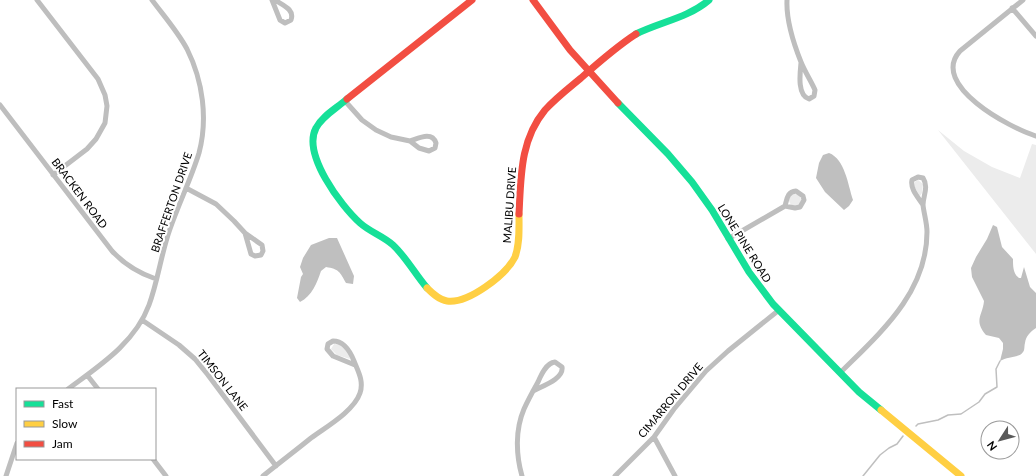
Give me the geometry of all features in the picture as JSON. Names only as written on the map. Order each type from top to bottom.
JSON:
[{"type":"street","points":[[37,0],[98,79],[106,100],[107,113],[105,123],[96,139],[87,149],[53,175]]},
{"type":"street","name":"BRAFFERTON DRIVE","points":[[69,388],[122,346],[131,337],[142,320],[150,302],[166,239],[199,152],[202,139],[204,119],[202,94],[197,74],[187,49],[152,0]]},
{"type":"street","points":[[274,0],[292,12],[292,20],[286,22],[280,20],[274,0]]},
{"type":"street","name":"MALIBU DRIVE","points":[[472,0],[320,121],[313,134],[315,152],[327,181],[349,212],[365,227],[394,245],[432,292],[440,299],[445,301],[454,301],[470,296],[505,270],[512,262],[518,246],[524,153],[534,126],[550,106],[588,71],[622,44],[649,28],[692,13],[709,0]]},
{"type":"street","name":"LONE PINE ROAD","points":[[533,0],[570,50],[588,71],[684,171],[701,194],[756,282],[779,310],[840,373],[870,401],[961,476]]},
{"type":"street","points":[[787,0],[790,27],[801,63],[815,90],[814,96],[809,99],[802,93],[801,63]]},
{"type":"street","points":[[1022,0],[960,51],[954,58],[952,68],[955,78],[960,86],[985,110],[1005,123],[1036,136]]},
{"type":"street","points":[[1012,8],[1036,36]]},
{"type":"street","points":[[345,101],[362,120],[376,130],[391,137],[410,141],[419,148],[429,151],[435,148],[436,143],[433,137],[429,136],[410,141]]},
{"type":"street","name":"BRACKEN ROAD","points":[[0,105],[104,242],[120,260],[138,272],[156,279]]},
{"type":"street","points":[[840,373],[888,325],[913,288],[922,265],[926,249],[927,227],[923,204],[926,184],[923,178],[918,177],[913,179],[911,184],[913,190],[923,204]]},
{"type":"street","points":[[186,188],[216,204],[245,233],[262,245],[263,251],[261,255],[255,256],[251,254],[245,233]]},
{"type":"street","points":[[728,238],[785,206]]},
{"type":"street","name":"CIMARRON DRIVE","points":[[615,476],[654,437],[674,409],[706,371],[728,351],[779,310]]},
{"type":"street","name":"TIMSON LANE","points":[[142,320],[179,345],[195,359],[276,466]]},
{"type":"street","points":[[262,476],[342,415],[358,398],[361,386],[359,374],[355,365],[350,354],[342,343],[333,341],[328,344],[327,349],[330,354],[355,365]]},
{"type":"street","points":[[522,476],[518,456],[518,430],[523,410],[533,390],[549,364],[555,362],[562,367],[563,370],[560,375],[533,390]]},
{"type":"street","points":[[87,375],[97,388]]},
{"type":"street","points":[[654,437],[675,476]]},
{"type":"street","points":[[6,476],[16,446]]},
{"type":"street","points":[[154,460],[166,476]]},
{"type":"shaded area","points":[[938,130],[964,151],[992,167],[1020,178],[1032,144],[1036,145],[1036,254]]},
{"type":"shaded area","points":[[829,153],[839,161],[845,173],[853,200],[844,210],[825,192],[816,178],[819,163],[823,155]]},
{"type":"shaded area","points":[[918,180],[923,184],[922,193],[920,196],[914,186],[915,182]]},
{"type":"shaded area","points":[[793,194],[797,194],[801,200],[797,206],[793,206],[789,202],[789,198]]},
{"type":"shaded area","points":[[993,225],[997,227],[1002,247],[1013,259],[1014,272],[1019,278],[1021,278],[1024,267],[1030,287],[1036,293],[1036,328],[1027,336],[1024,350],[1021,354],[1000,361],[1003,343],[999,338],[986,335],[980,325],[979,321],[984,301],[972,277],[971,268]]},
{"type":"shaded area","points":[[329,238],[337,238],[354,276],[353,284],[346,283],[336,270],[326,267],[321,271],[311,293],[300,302],[297,298],[301,277],[303,274],[300,267],[303,258],[311,245]]},
{"type":"shaded area","points":[[334,344],[340,345],[348,354],[350,359],[337,355],[331,349]]},
{"type":"waterway","points":[[916,426],[918,424],[938,420],[948,415],[961,414],[979,402],[985,394],[997,387],[996,369],[1000,361]]},
{"type":"waterway","points":[[863,476],[880,455],[897,444],[903,436]]},
{"type":"traffic: fast","points":[[636,34],[683,16],[709,0]]},
{"type":"traffic: fast","points":[[347,99],[326,116],[316,128],[313,139],[314,151],[319,165],[326,179],[343,205],[360,223],[393,245],[427,288]]},
{"type":"traffic: fast","points":[[618,103],[668,154],[692,182],[712,210],[749,272],[773,304],[859,392],[881,410]]},
{"type":"traffic: slow","points":[[427,288],[441,299],[456,301],[475,293],[495,280],[504,272],[517,252],[519,214]]},
{"type":"traffic: slow","points":[[881,410],[961,476]]},
{"type":"traffic: jam","points":[[347,99],[472,0]]},
{"type":"traffic: jam","points":[[533,0],[570,50],[618,103]]},
{"type":"traffic: jam","points":[[519,214],[523,159],[526,146],[537,122],[545,110],[558,97],[608,55],[636,34]]}]
